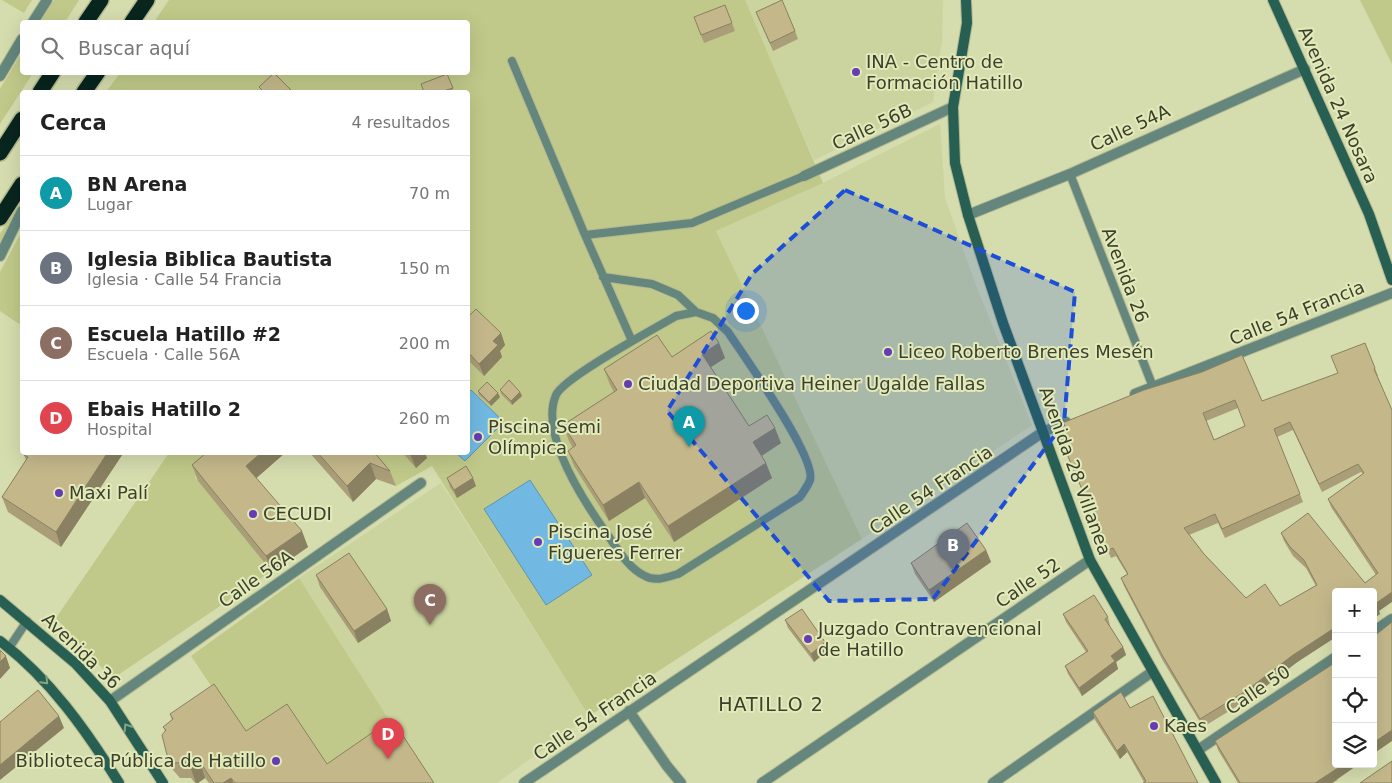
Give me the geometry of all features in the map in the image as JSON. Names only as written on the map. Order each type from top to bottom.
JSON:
[{"type":"highway","points":[[87,20],[101,0]]},
{"type":"highway","points":[[133,20],[146,2]]},
{"type":"highway","points":[[41,90],[51,75]]},
{"type":"highway","points":[[85,90],[96,75]]},
{"type":"highway","points":[[0,154],[20,122]]},
{"type":"highway","points":[[0,218],[20,187]]},
{"type":"street","points":[[34,20],[47,0]]},
{"type":"street","name":"Avenida 28 Villanea","points":[[966,0],[967,23],[953,107],[955,163],[968,216],[1002,322],[1090,560],[1216,783]]},
{"type":"street","name":"Avenida 24 Nosara","points":[[1273,0],[1369,214],[1392,280]]},
{"type":"street","points":[[0,76],[20,42]]},
{"type":"street","name":"Calle 54A","points":[[968,216],[1070,174],[1305,69]]},
{"type":"street","name":"Calle 56B","points":[[804,176],[953,107]]},
{"type":"street","points":[[0,256],[20,215]]},
{"type":"street","name":"Calle 54 Francia","points":[[1125,398],[1392,293]]},
{"type":"street","name":"Calle 54 Francia","points":[[524,783],[1043,432],[1080,417]]},
{"type":"street","name":"Calle 56A","points":[[110,701],[421,483]]},
{"type":"street","name":"Calle 52","points":[[762,783],[1090,560]]},
{"type":"street","name":"Avenida 36","points":[[0,600],[76,664],[110,701],[163,783]]},
{"type":"street","points":[[1377,629],[1392,619]]},
{"type":"street","points":[[0,641],[46,681],[71,712],[116,782]]},
{"type":"street","name":"Calle 50","points":[[1198,750],[1332,660]]},
{"type":"street","points":[[993,783],[1152,672]]},
{"type":"street","points":[[630,711],[667,766],[681,783]]},
{"type":"lane","points":[[512,61],[632,341]]},
{"type":"lane","name":"Avenida 26","points":[[1070,174],[1153,387]]},
{"type":"lane","points":[[585,235],[692,223],[804,176]]},
{"type":"lane","points":[[603,277],[652,284],[678,294],[696,312],[713,318],[728,332],[798,441],[809,465],[810,480],[800,497],[678,574],[661,579],[645,576],[626,561],[574,485],[562,455],[552,418],[556,395],[571,380],[632,341],[676,316],[696,312]]},
{"type":"lane","points":[[9,648],[27,622]]},
{"type":"highlighted area","points":[[845,190],[1075,292],[1064,423],[933,599],[829,601],[667,411],[752,274]]},
{"type":"shaded area","points":[[2,0],[32,0],[24,13]]},
{"type":"shaded area","points":[[54,0],[79,0],[66,20],[41,20]]},
{"type":"shaded area","name":"Ciudad Deportiva Heiner Ugalde Fallas","points":[[169,0],[745,0],[823,183],[716,231],[862,539],[589,716],[432,466],[396,486],[368,455],[470,455],[470,90],[107,90],[119,75],[470,75],[470,20],[155,20]]},
{"type":"shaded area","name":"INA - Centro de Formación Hatillo","points":[[743,0],[943,0],[942,41],[933,102],[814,160]]},
{"type":"shaded area","points":[[1360,0],[1392,0],[1392,64]]},
{"type":"shaded area","points":[[20,55],[20,75],[32,75],[22,90],[20,90],[20,93],[0,124],[0,89]]},
{"type":"shaded area","name":"Liceo Roberto Brenes Mesén","points":[[940,124],[945,198],[974,280],[1032,425],[862,539],[716,231],[823,183]]},
{"type":"shaded area","points":[[20,204],[0,244],[0,234]]},
{"type":"shaded area","points":[[20,235],[20,325],[0,311],[0,272]]},
{"type":"shaded area","points":[[168,455],[210,455],[195,477],[272,571],[112,679],[56,618]]},
{"type":"shaded area","points":[[441,483],[589,716],[497,783],[429,783],[299,578]]},
{"type":"shaded area","points":[[299,578],[398,734],[327,783],[252,747],[191,656]]},
{"type":"water","name":"Piscina Semi Olímpica","points":[[470,391],[504,422],[465,461],[458,455],[470,455]]},
{"type":"water","name":"Piscina José Figueres Ferrer","points":[[530,480],[592,575],[546,605],[484,509]]},
{"type":"building","points":[[782,0],[795,31],[770,43],[756,12]]},
{"type":"building","points":[[725,5],[732,23],[701,35],[694,17]]},
{"type":"building","points":[[272,75],[276,75],[291,90],[262,90],[259,87]]},
{"type":"building","points":[[447,75],[453,88],[446,90],[423,90],[421,84]]},
{"type":"building","points":[[476,309],[501,333],[493,341],[498,345],[479,364],[470,354],[470,315]]},
{"type":"building","points":[[711,331],[719,343],[702,354],[749,426],[767,415],[775,428],[753,442],[766,463],[668,526],[639,482],[603,505],[568,451],[576,445],[563,425],[617,390],[604,369],[657,335],[672,357]]},
{"type":"building","points":[[1365,343],[1392,410],[1392,592],[1377,603],[1377,588],[1332,588],[1332,630],[1293,655],[1246,691],[1200,719],[1161,653],[1121,578],[1128,574],[1113,548],[1108,550],[1055,426],[1144,390],[1202,372],[1242,355],[1262,401],[1338,373],[1331,356]],"holes":[[[1235,400],[1245,426],[1214,440],[1203,413]],[[1290,422],[1319,484],[1358,464],[1364,473],[1328,499],[1378,573],[1365,583],[1308,513],[1281,533],[1290,547],[1304,560],[1317,585],[1280,606],[1265,584],[1246,598],[1204,554],[1184,528],[1215,514],[1222,529],[1300,494],[1274,429]]]},
{"type":"building","points":[[509,380],[520,392],[511,401],[500,390]]},
{"type":"building","points":[[487,382],[498,393],[489,402],[478,391]]},
{"type":"building","name":"Maxi Palí","points":[[24,455],[106,455],[56,532],[2,497],[28,457]]},
{"type":"building","name":"CECUDI","points":[[204,455],[259,455],[246,466],[302,531],[266,556],[192,465]]},
{"type":"building","points":[[320,455],[377,455],[390,471],[370,463],[347,486]]},
{"type":"building","points":[[466,466],[473,478],[454,490],[447,478]]},
{"type":"building","points":[[967,523],[986,550],[929,590],[911,563]]},
{"type":"building","points":[[349,553],[387,609],[354,631],[316,575]]},
{"type":"building","points":[[1094,595],[1108,617],[1105,619],[1123,647],[1111,656],[1115,661],[1079,688],[1065,666],[1088,651],[1063,614]]},
{"type":"building","name":"Juzgado Contravencional de Hatillo","points":[[802,609],[825,642],[811,654],[785,620]]},
{"type":"building","points":[[1392,622],[1392,730],[1377,740],[1377,678],[1377,634]]},
{"type":"building","points":[[0,650],[6,656],[0,662]]},
{"type":"building","points":[[1332,665],[1332,768],[1338,768],[1315,783],[1240,783],[1215,741]]},
{"type":"building","points":[[214,684],[246,731],[287,704],[327,764],[392,719],[434,783],[235,783],[231,778],[223,783],[214,783],[200,762],[191,769],[185,762],[175,763],[167,755],[162,735],[166,730],[163,727],[173,719],[170,714]]},
{"type":"building","points":[[38,690],[59,716],[0,765],[0,722]]},
{"type":"building","points":[[1121,692],[1130,708],[1153,696],[1198,783],[1143,783],[1146,781],[1124,744],[1117,751],[1093,712]]},
{"type":"building","points":[[1392,761],[1392,783],[1360,783]]},
{"type":"place","name":"INA - Centro de Formación Hatillo","points":[[856,72]]},
{"type":"place","name":"Liceo Roberto Brenes Mesén","points":[[888,352]]},
{"type":"place","name":"Ciudad Deportiva Heiner Ugalde Fallas","points":[[628,384]]},
{"type":"place","name":"Piscina Semi Olímpica","points":[[478,437]]},
{"type":"place","name":"BN Arena","points":[[689,447]]},
{"type":"place","name":"Maxi Palí","points":[[59,493]]},
{"type":"place","name":"CECUDI","points":[[253,514]]},
{"type":"place","name":"Piscina José Figueres Ferrer","points":[[538,542]]},
{"type":"place","name":"Iglesia Biblica Bautista","points":[[953,570]]},
{"type":"place","name":"Escuela Hatillo #2","points":[[430,625]]},
{"type":"place","name":"Juzgado Contravencional de Hatillo","points":[[808,639]]},
{"type":"place","name":"Kaes","points":[[1154,726]]},
{"type":"place","name":"Ebais Hatillo 2","points":[[388,759]]},
{"type":"place","name":"Biblioteca Pública de Hatillo","points":[[276,761]]},
{"type":"district","name":"HATILLO 2","points":[[771,704]]}]
